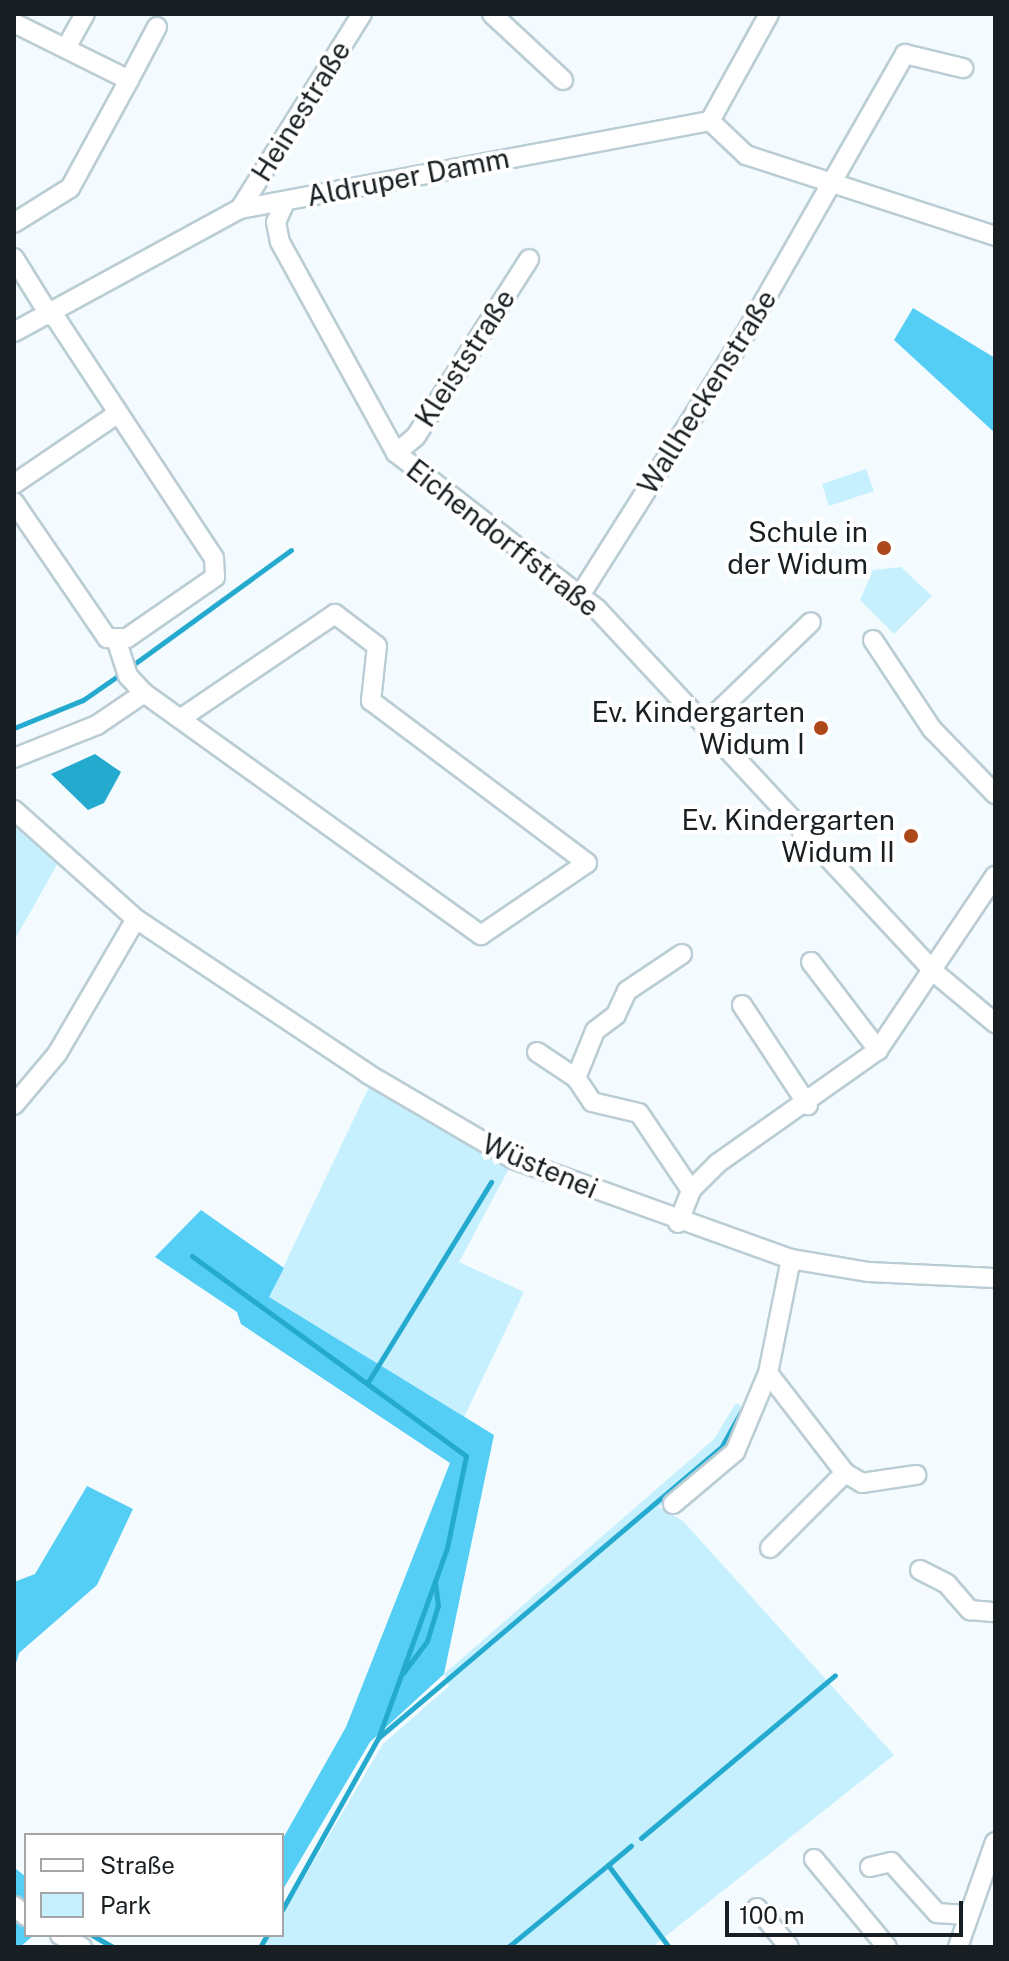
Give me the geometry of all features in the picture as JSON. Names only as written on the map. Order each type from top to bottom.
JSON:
[{"type":"street","points":[[66,48],[85,14]]},
{"type":"street","name":"Heinestraße","points":[[240,209],[362,14]]},
{"type":"street","points":[[492,14],[563,80]]},
{"type":"street","points":[[769,14],[710,121],[746,155],[831,186],[995,236]]},
{"type":"street","points":[[14,23],[129,80]]},
{"type":"street","points":[[14,223],[70,188],[157,27]]},
{"type":"street","name":"Wallheckenstraße","points":[[579,597],[831,186],[905,54],[963,68]]},
{"type":"street","name":"Aldruper Damm","points":[[14,332],[52,315],[240,209],[710,121]]},
{"type":"street","name":"Eichendorffstraße","points":[[285,202],[276,222],[280,242],[396,453],[579,597],[707,722],[934,972],[995,1023]]},
{"type":"street","points":[[14,258],[217,571],[117,642]]},
{"type":"street","name":"Kleiststraße","points":[[396,453],[416,436],[529,259]]},
{"type":"street","points":[[14,484],[117,414]]},
{"type":"street","points":[[14,502],[107,638],[117,642]]},
{"type":"street","points":[[117,642],[126,670],[144,693],[180,719],[481,935],[587,863],[371,701],[377,646],[335,614],[180,719]]},
{"type":"street","points":[[707,722],[811,622]]},
{"type":"street","points":[[873,640],[932,729],[995,794]]},
{"type":"street","points":[[14,758],[97,725],[144,693]]},
{"type":"street","name":"Wüstenei","points":[[14,810],[136,919],[450,1125],[513,1159],[678,1223],[791,1259],[910,1276],[995,1278]]},
{"type":"street","points":[[678,1223],[691,1190],[729,1154],[808,1105],[878,1050],[934,972],[995,876]]},
{"type":"street","points":[[14,1105],[57,1054],[136,919]]},
{"type":"street","points":[[576,1078],[595,1031],[616,1015],[627,991],[682,954]]},
{"type":"street","points":[[811,962],[878,1050]]},
{"type":"street","points":[[742,1005],[808,1105]]},
{"type":"street","points":[[537,1052],[576,1078],[592,1102],[639,1113],[691,1190]]},
{"type":"street","points":[[673,1504],[735,1452],[768,1373],[791,1259]]},
{"type":"street","points":[[768,1373],[845,1473],[862,1483],[916,1475]]},
{"type":"street","points":[[770,1548],[845,1473]]},
{"type":"street","points":[[920,1570],[947,1584],[970,1610],[995,1612]]},
{"type":"street","points":[[958,1947],[969,1915],[990,1872],[995,1842]]},
{"type":"street","points":[[814,1859],[887,1947]]},
{"type":"street","points":[[870,1867],[891,1862],[937,1913],[969,1915]]},
{"type":"street","points":[[757,1908],[789,1947]]},
{"type":"street","points":[[64,1937],[82,1947]]},
{"type":"green space","points":[[866,469],[874,491],[829,506],[822,484]]},
{"type":"green space","points":[[901,567],[932,596],[894,634],[860,600],[873,570]]},
{"type":"green space","points":[[14,823],[59,861],[14,941]]},
{"type":"green space","points":[[370,1085],[511,1165],[459,1262],[524,1292],[464,1417],[269,1297]]},
{"type":"green space","points":[[736,1403],[745,1408],[728,1448],[659,1507],[683,1521],[894,1755],[652,1947],[263,1947],[269,1937],[284,1937],[284,1912],[383,1744],[449,1686],[444,1674],[714,1439]]},
{"type":"shaded area","points":[[913,308],[995,358],[995,433],[894,340]]},
{"type":"shaded area","points":[[95,754],[121,772],[104,803],[88,810],[51,774]]},
{"type":"shaded area","points":[[201,1210],[284,1268],[269,1297],[494,1435],[444,1674],[370,1742],[284,1888],[284,1836],[346,1727],[450,1463],[241,1324],[237,1312],[155,1257]]},
{"type":"shaded area","points":[[87,1486],[133,1509],[97,1585],[19,1653],[14,1670],[14,1582],[35,1574]]},
{"type":"shaded area","points":[[15,1868],[24,1875],[24,1937],[32,1937],[20,1947],[14,1947]]},
{"type":"waterway","points":[[130,667],[291,550]]},
{"type":"waterway","points":[[14,728],[83,700],[122,673]]},
{"type":"waterway","points":[[368,1382],[491,1182]]},
{"type":"waterway","points":[[192,1256],[466,1456],[447,1548],[379,1736]]},
{"type":"waterway","points":[[284,1906],[378,1738],[722,1446],[741,1412]]},
{"type":"waterway","points":[[403,1673],[427,1641],[438,1606],[435,1583]]},
{"type":"waterway","points":[[641,1838],[835,1675]]},
{"type":"waterway","points":[[608,1865],[631,1846]]},
{"type":"waterway","points":[[508,1947],[608,1865],[669,1947]]},
{"type":"waterway","points":[[96,1937],[113,1947]]},
{"type":"waterway","points":[[260,1947],[266,1937]]},
{"type":"place","name":"Schule in der Widum","points":[[884,548]]},
{"type":"place","name":"Ev. Kindergarten Widum I","points":[[821,728]]},
{"type":"place","name":"Ev. Kindergarten Widum II","points":[[911,836]]}]
